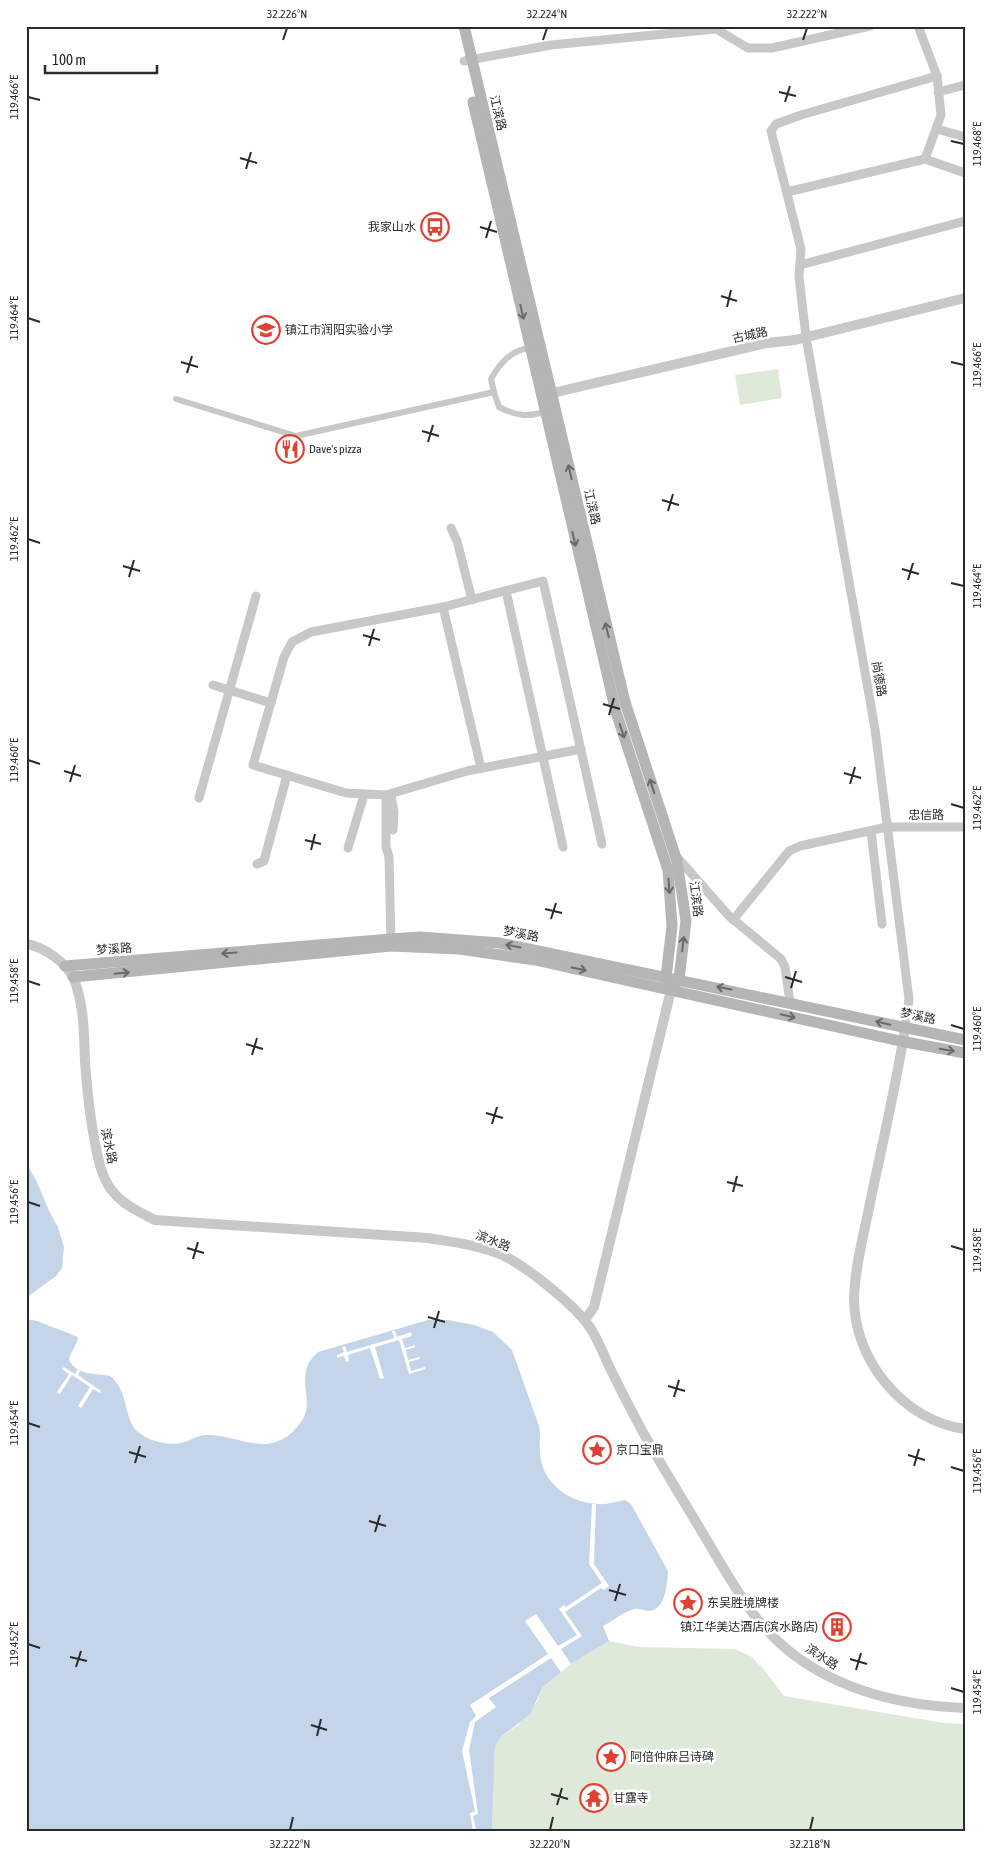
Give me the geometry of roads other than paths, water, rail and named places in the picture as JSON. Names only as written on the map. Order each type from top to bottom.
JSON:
[{"type":"main road","name":"江滨路","points":[[456,26],[467,60],[546,394],[625,702],[675,855],[686,921],[679,979]]},
{"type":"main road","name":"江滨路","points":[[464,26],[467,60],[530,348],[546,394],[545,412],[616,712],[668,870],[672,926],[666,977],[670,990]]},
{"type":"main road","name":"梦溪路","points":[[73,977],[391,943],[420,937],[500,943],[965,1040]]},
{"type":"main road","name":"梦溪路","points":[[65,966],[391,943],[500,954],[903,1042],[965,1053]]},
{"type":"main road","points":[[670,990],[679,979]]},
{"type":"street","points":[[467,60],[551,45],[716,29],[748,48],[763,48],[870,26]]},
{"type":"street","points":[[918,26],[937,76],[941,115],[925,159]]},
{"type":"street","name":"尚德路","points":[[905,1028],[909,999],[875,729],[806,338],[799,277],[801,249],[771,131],[776,124],[801,115],[937,76]]},
{"type":"street","points":[[938,92],[965,85]]},
{"type":"street","points":[[937,129],[965,137]]},
{"type":"street","points":[[787,192],[925,159],[965,173]]},
{"type":"street","points":[[800,265],[965,221]]},
{"type":"street","name":"古城路","points":[[546,394],[767,344],[806,338],[965,298]]},
{"type":"street","points":[[530,348],[522,349],[501,361],[491,379],[494,392],[499,407],[512,414],[531,416],[545,412]]},
{"type":"street","points":[[176,399],[296,436],[494,392]]},
{"type":"street","points":[[452,528],[472,600]]},
{"type":"street","points":[[581,749],[482,768],[388,794],[364,795],[346,793],[253,765],[284,657],[292,642],[311,632],[443,607],[542,581],[581,749],[602,844]]},
{"type":"street","points":[[506,591],[563,847]]},
{"type":"street","points":[[199,798],[256,596]]},
{"type":"street","points":[[443,607],[482,768]]},
{"type":"street","points":[[213,685],[271,703]]},
{"type":"street","points":[[257,864],[264,861],[287,776]]},
{"type":"street","points":[[388,794],[394,812],[392,851],[389,857],[391,943]]},
{"type":"street","points":[[348,848],[364,795]]},
{"type":"street","name":"忠信路","points":[[733,920],[789,851],[820,841],[887,827],[965,827]]},
{"type":"street","points":[[870,831],[882,924]]},
{"type":"street","points":[[675,855],[733,920],[782,959],[790,1002]]},
{"type":"street","name":"滨水路","points":[[26,944],[34,945],[65,966],[73,977],[82,1011],[88,1096],[101,1170],[114,1194],[136,1210],[155,1220],[395,1235],[464,1244],[503,1256],[537,1278],[566,1301],[585,1320],[665,1470],[732,1582],[756,1617],[778,1641],[814,1669],[846,1686],[877,1696],[906,1702],[965,1708]]},
{"type":"street","points":[[585,1320],[594,1307],[670,990]]},
{"type":"street","points":[[905,1028],[859,1256],[854,1298],[861,1338],[877,1373],[906,1404],[936,1421],[965,1429]]},
{"type":"water","points":[[26,1162],[58,1227],[64,1247],[62,1268],[56,1276],[26,1298]]},
{"type":"water","points":[[26,1319],[37,1321],[78,1337],[69,1360],[73,1365],[87,1373],[110,1376],[120,1389],[130,1420],[138,1432],[153,1440],[170,1444],[181,1443],[207,1435],[256,1444],[268,1444],[279,1441],[290,1434],[304,1416],[307,1403],[305,1377],[310,1360],[318,1352],[428,1320],[448,1320],[474,1325],[493,1332],[512,1350],[539,1426],[540,1453],[546,1474],[559,1490],[577,1500],[601,1504],[625,1500],[631,1504],[668,1571],[666,1589],[662,1601],[655,1609],[649,1611],[634,1609],[603,1626],[609,1641],[571,1664],[543,1687],[530,1714],[501,1737],[495,1747],[492,1831],[26,1831]]},
{"type":"place","name":"我家山水","points":[[435,227]]},
{"type":"place","name":"镇江市润阳实验小学","points":[[266,330]]},
{"type":"place","name":"Dave's pizza","points":[[290,449]]},
{"type":"place","name":"京口宝鼎","points":[[597,1450]]},
{"type":"place","name":"东吴胜境牌楼","points":[[688,1603]]},
{"type":"place","name":"镇江华美达酒店(滨水路店)","points":[[837,1627]]},
{"type":"place","name":"阿倍仲麻吕诗碑","points":[[611,1757]]},
{"type":"place","name":"甘露寺","points":[[594,1798]]}]
